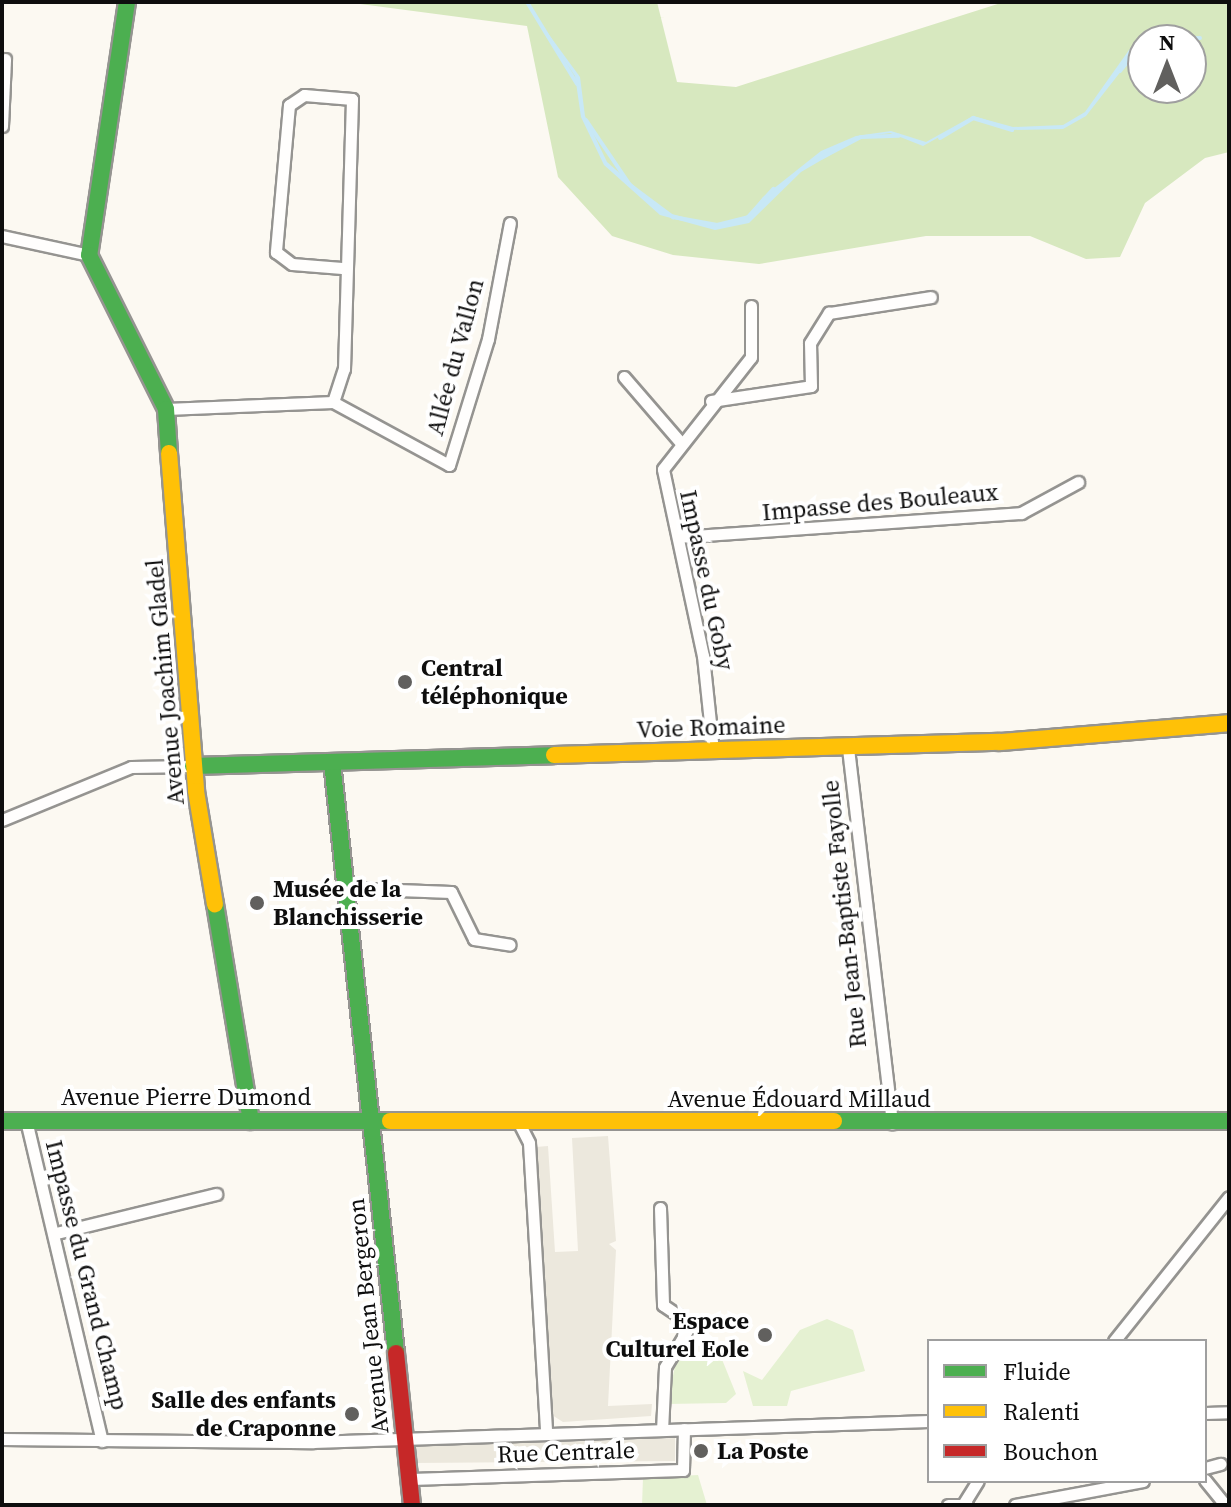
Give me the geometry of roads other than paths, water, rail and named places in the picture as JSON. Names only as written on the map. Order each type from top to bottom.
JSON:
[{"type":"street","points":[[2,236],[89,255],[127,2]]},
{"type":"street","points":[[2,126],[5,59]]},
{"type":"street","points":[[166,409],[333,402],[344,369],[342,268],[352,99],[304,95],[289,105],[276,252],[292,264],[342,268]]},
{"type":"street","name":"Allée du Vallon","points":[[333,402],[449,465],[488,339],[510,223]]},
{"type":"street","name":"Avenue Joachim Gladel","points":[[89,255],[166,409],[193,766],[251,1121]]},
{"type":"street","points":[[711,401],[811,386],[810,343],[829,313],[931,297]]},
{"type":"street","name":"Impasse du Goby","points":[[713,751],[678,537],[662,477],[681,443],[711,401],[751,357],[751,306]]},
{"type":"street","points":[[624,377],[681,443]]},
{"type":"street","name":"Impasse des Bouleaux","points":[[678,537],[1021,513],[1078,482]]},
{"type":"street","name":"Voie Romaine","points":[[193,766],[848,748],[1229,723]]},
{"type":"street","name":"Rue Jean-Baptiste Fayolle","points":[[848,748],[892,1123]]},
{"type":"street","name":"Avenue Jean Bergeron","points":[[332,762],[412,1505]]},
{"type":"street","points":[[2,820],[131,767],[193,766]]},
{"type":"street","points":[[346,888],[451,892],[474,939],[510,945]]},
{"type":"street","name":"Impasse du Grand Champ","points":[[26,1120],[56,1233],[102,1441]]},
{"type":"street","name":"Avenue Pierre Dumond","points":[[2,1121],[370,1121]]},
{"type":"street","name":"Avenue Édouard Millaud","points":[[370,1121],[1229,1121]]},
{"type":"street","points":[[519,1123],[529,1143],[546,1433]]},
{"type":"street","points":[[529,1143],[545,1123]]},
{"type":"street","points":[[56,1233],[216,1194]]},
{"type":"street","points":[[1116,1339],[1229,1197]]},
{"type":"street","points":[[660,1208],[663,1305],[691,1324],[665,1367],[662,1430]]},
{"type":"street","points":[[1207,1413],[1229,1412]]},
{"type":"street","points":[[2,1439],[405,1439],[927,1421]]},
{"type":"street","name":"Rue Centrale","points":[[409,1479],[683,1470],[684,1429]]},
{"type":"street","points":[[1207,1467],[1220,1464]]},
{"type":"street","points":[[1207,1482],[1225,1505]]},
{"type":"street","points":[[948,1505],[965,1504],[977,1483]]},
{"type":"street","points":[[1015,1505],[1132,1483]]},
{"type":"water","points":[[525,2],[580,77],[585,116],[607,162],[664,212],[714,225],[746,219],[763,197],[821,151],[856,136],[891,131],[926,142],[973,116],[1013,127],[1063,125],[1085,112],[1127,53],[1127,63],[1086,116],[1063,129],[1010,130],[973,118],[923,146],[890,133],[861,137],[801,172],[749,223],[715,230],[660,215],[604,165],[581,117],[575,76]]},
{"type":"waterway","points":[[527,2],[577,84]]},
{"type":"waterway","points":[[1120,71],[1127,62]]},
{"type":"waterway","points":[[940,138],[973,118],[1012,130]]},
{"type":"waterway","points":[[586,120],[630,185],[673,217],[717,225],[748,217],[773,189]]},
{"type":"waterway","points":[[821,158],[861,137],[899,136]]},
{"type":"place","name":"Central téléphonique","points":[[405,682]]},
{"type":"place","name":"Musée de la Blanchisserie","points":[[257,903]]},
{"type":"place","name":"Espace Culturel Eole","points":[[765,1335]]},
{"type":"place","name":"Salle des enfants de Craponne","points":[[352,1414]]},
{"type":"place","name":"La Poste","points":[[701,1451]]}]
